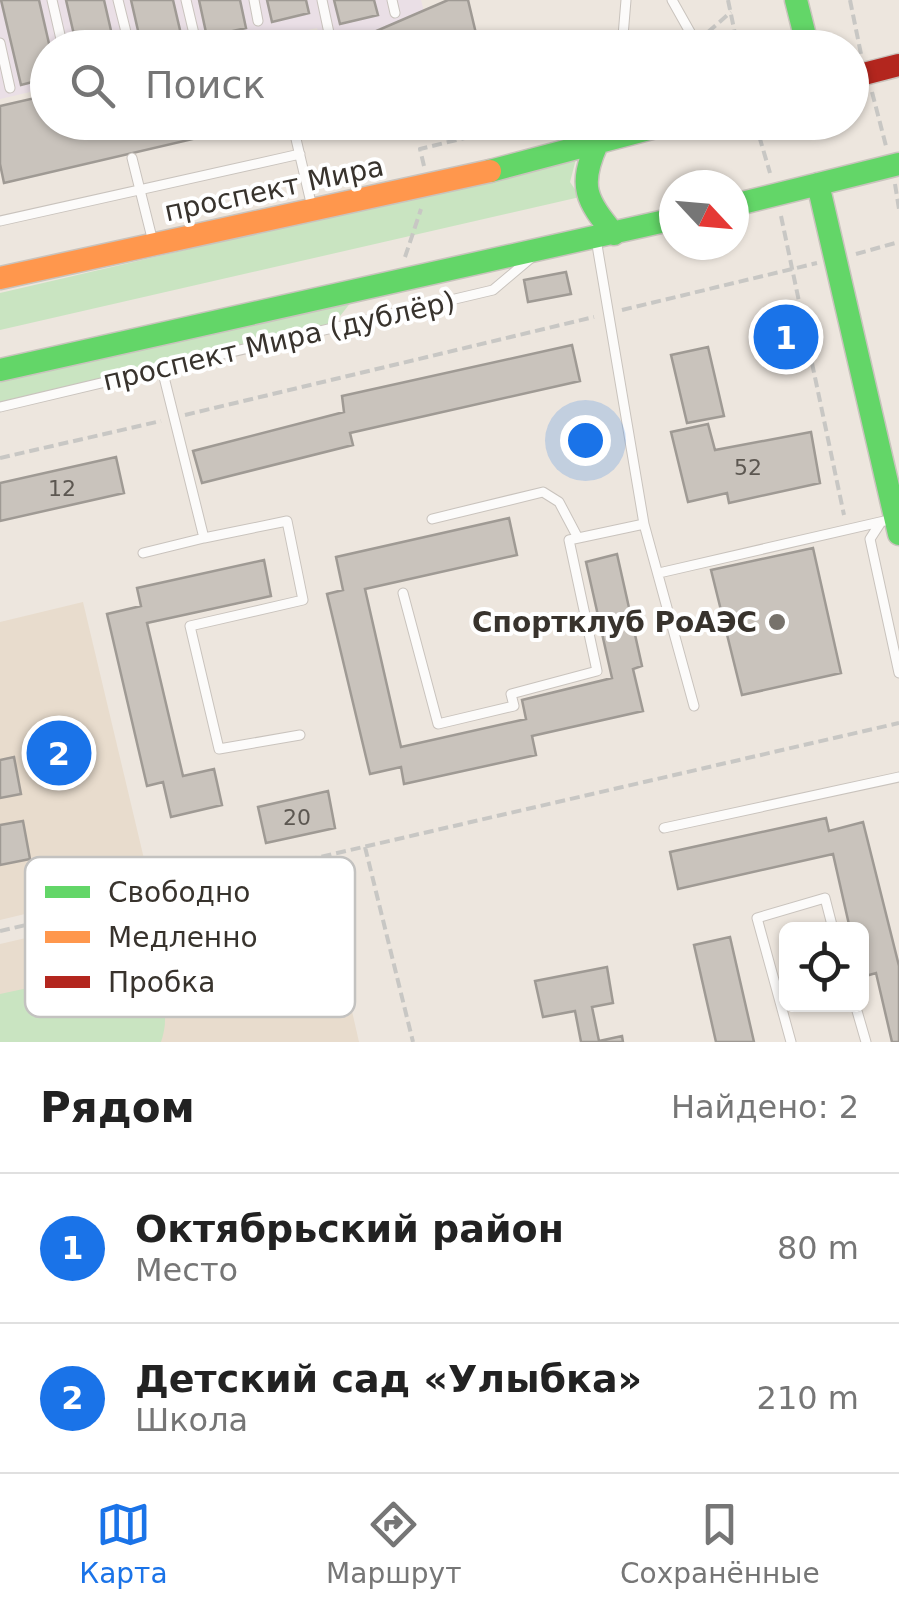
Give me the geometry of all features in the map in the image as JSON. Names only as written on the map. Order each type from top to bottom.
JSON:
[{"type":"main road","points":[[788,0],[796,30]]},
{"type":"main road","points":[[796,0],[804,30]]},
{"type":"main road","points":[[869,72],[899,64]]},
{"type":"main road","name":"проспект Мира","points":[[0,278],[445,183],[592,140]]},
{"type":"main road","points":[[605,140],[585,167],[586,200],[605,236]]},
{"type":"main road","points":[[749,201],[895,165]]},
{"type":"main road","points":[[821,184],[894,522]]},
{"type":"main road","points":[[0,370],[659,223]]},
{"type":"lane","points":[[52,0],[58,30]]},
{"type":"lane","points":[[118,0],[126,30]]},
{"type":"lane","points":[[186,0],[193,30]]},
{"type":"lane","points":[[254,0],[258,21]]},
{"type":"lane","points":[[322,0],[328,30]]},
{"type":"lane","points":[[392,0],[395,13]]},
{"type":"lane","points":[[624,30],[626,0]]},
{"type":"lane","points":[[672,0],[689,30]]},
{"type":"lane","points":[[0,43],[10,88]]},
{"type":"lane","points":[[296,140],[313,211]]},
{"type":"lane","points":[[0,221],[300,154]]},
{"type":"lane","points":[[132,158],[154,246]]},
{"type":"lane","points":[[605,236],[608,314],[644,524],[694,706]]},
{"type":"lane","name":"проспект Мира (дублёр)","points":[[0,407],[493,290],[544,247]]},
{"type":"lane","points":[[162,369],[204,538]]},
{"type":"lane","points":[[432,519],[543,492],[559,502],[578,538]]},
{"type":"lane","points":[[144,553],[288,521],[303,600],[190,626],[220,749],[300,735]]},
{"type":"lane","points":[[659,574],[894,522]]},
{"type":"lane","points":[[894,522],[870,539],[899,674]]},
{"type":"lane","points":[[403,593],[438,724],[514,706],[511,694],[597,671],[568,540],[644,524]]},
{"type":"lane","points":[[664,828],[899,777]]},
{"type":"lane","points":[[779,998],[757,918],[824,898],[832,922]]},
{"type":"lane","points":[[783,1012],[791,1042]]},
{"type":"lane","points":[[857,1012],[866,1042]]},
{"type":"path","points":[[728,0],[734,30]]},
{"type":"path","points":[[850,0],[854,30]]},
{"type":"path","points":[[713,30],[731,12]]},
{"type":"path","points":[[869,100],[895,165],[899,209]]},
{"type":"path","points":[[760,140],[776,194],[847,530]]},
{"type":"path","points":[[0,458],[899,242]]},
{"type":"path","points":[[322,857],[899,723]]},
{"type":"path","points":[[365,847],[413,1042]]},
{"type":"path","points":[[0,931],[25,925]]},
{"type":"shaded area","points":[[0,0],[421,0],[425,16],[382,30],[30,30],[30,92],[0,99]]},
{"type":"shaded area","points":[[83,602],[144,857],[25,857],[25,914],[0,920],[0,622]]},
{"type":"shaded area","points":[[25,938],[25,1017],[353,1017],[359,1042],[0,1042],[0,944]]},
{"type":"green space","points":[[576,159],[570,182],[580,197],[0,330],[0,293]]},
{"type":"green space","points":[[359,292],[333,325],[0,404],[0,373]]},
{"type":"green space","points":[[25,989],[25,1017],[165,1017],[161,1042],[0,1042],[0,994]]},
{"type":"building","points":[[1,0],[39,0],[46,30],[30,30],[30,83],[21,85]]},
{"type":"building","points":[[66,0],[104,0],[111,30],[73,30]]},
{"type":"building","points":[[131,0],[173,0],[180,30],[138,30]]},
{"type":"building","points":[[199,0],[240,0],[246,28],[205,30]]},
{"type":"building","points":[[267,0],[306,0],[309,13],[272,22]]},
{"type":"building","points":[[334,0],[374,0],[378,15],[340,24]]},
{"type":"building","points":[[448,0],[468,0],[475,30],[379,30]]},
{"type":"building","points":[[30,99],[30,140],[189,140],[4,183],[0,164],[0,106]]},
{"type":"building","points":[[566,272],[571,294],[528,302],[524,280]]},
{"type":"building","points":[[572,345],[580,381],[350,433],[353,445],[202,483],[193,451],[344,412],[342,396]]},
{"type":"building","points":[[708,347],[724,416],[687,423],[671,355]]},
{"type":"building","points":[[708,424],[715,450],[811,432],[820,483],[729,503],[727,493],[688,502],[671,432]]},
{"type":"building","points":[[116,457],[124,493],[0,521],[0,483]]},
{"type":"building","points":[[509,518],[517,555],[365,589],[401,747],[526,719],[522,700],[612,678],[586,562],[617,554],[642,666],[633,669],[643,711],[532,736],[536,755],[404,784],[401,767],[370,774],[327,594],[343,590],[336,557]]},
{"type":"building","name":"Спортклуб РоАЭС","points":[[813,548],[841,673],[742,695],[711,570]]},
{"type":"building","points":[[264,560],[271,596],[147,623],[183,776],[214,769],[222,805],[171,817],[163,782],[147,786],[107,614],[141,606],[137,588]]},
{"type":"building","points":[[14,757],[21,794],[0,798],[0,760]]},
{"type":"building","points":[[328,791],[335,828],[266,843],[258,807]]},
{"type":"building","points":[[826,818],[829,831],[863,822],[899,966],[899,1042],[892,1042],[876,973],[869,975],[869,922],[848,922],[833,854],[678,889],[670,852]]},
{"type":"building","points":[[23,821],[30,857],[0,865],[0,825]]},
{"type":"building","points":[[730,937],[754,1042],[716,1042],[694,945]]},
{"type":"building","points":[[607,967],[613,1003],[592,1007],[599,1041],[622,1036],[623,1042],[581,1042],[575,1011],[543,1017],[535,981]]},
{"type":"traffic: fast","points":[[796,0],[804,30]]},
{"type":"traffic: fast","points":[[490,171],[607,140]]},
{"type":"traffic: fast","points":[[597,144],[588,171],[588,192],[614,234]]},
{"type":"traffic: fast","points":[[749,201],[899,164]]},
{"type":"traffic: fast","points":[[818,184],[899,534]]},
{"type":"traffic: fast","points":[[0,370],[659,222]]},
{"type":"traffic: slow","points":[[0,278],[490,171]]},
{"type":"traffic: jam","points":[[869,73],[899,65]]},
{"type":"place","name":"Октябрьский район","points":[[786,337]]},
{"type":"place","name":"Спортклуб РоАЭС","points":[[777,622]]},
{"type":"place","name":"Детский сад «Улыбка»","points":[[59,753]]}]
